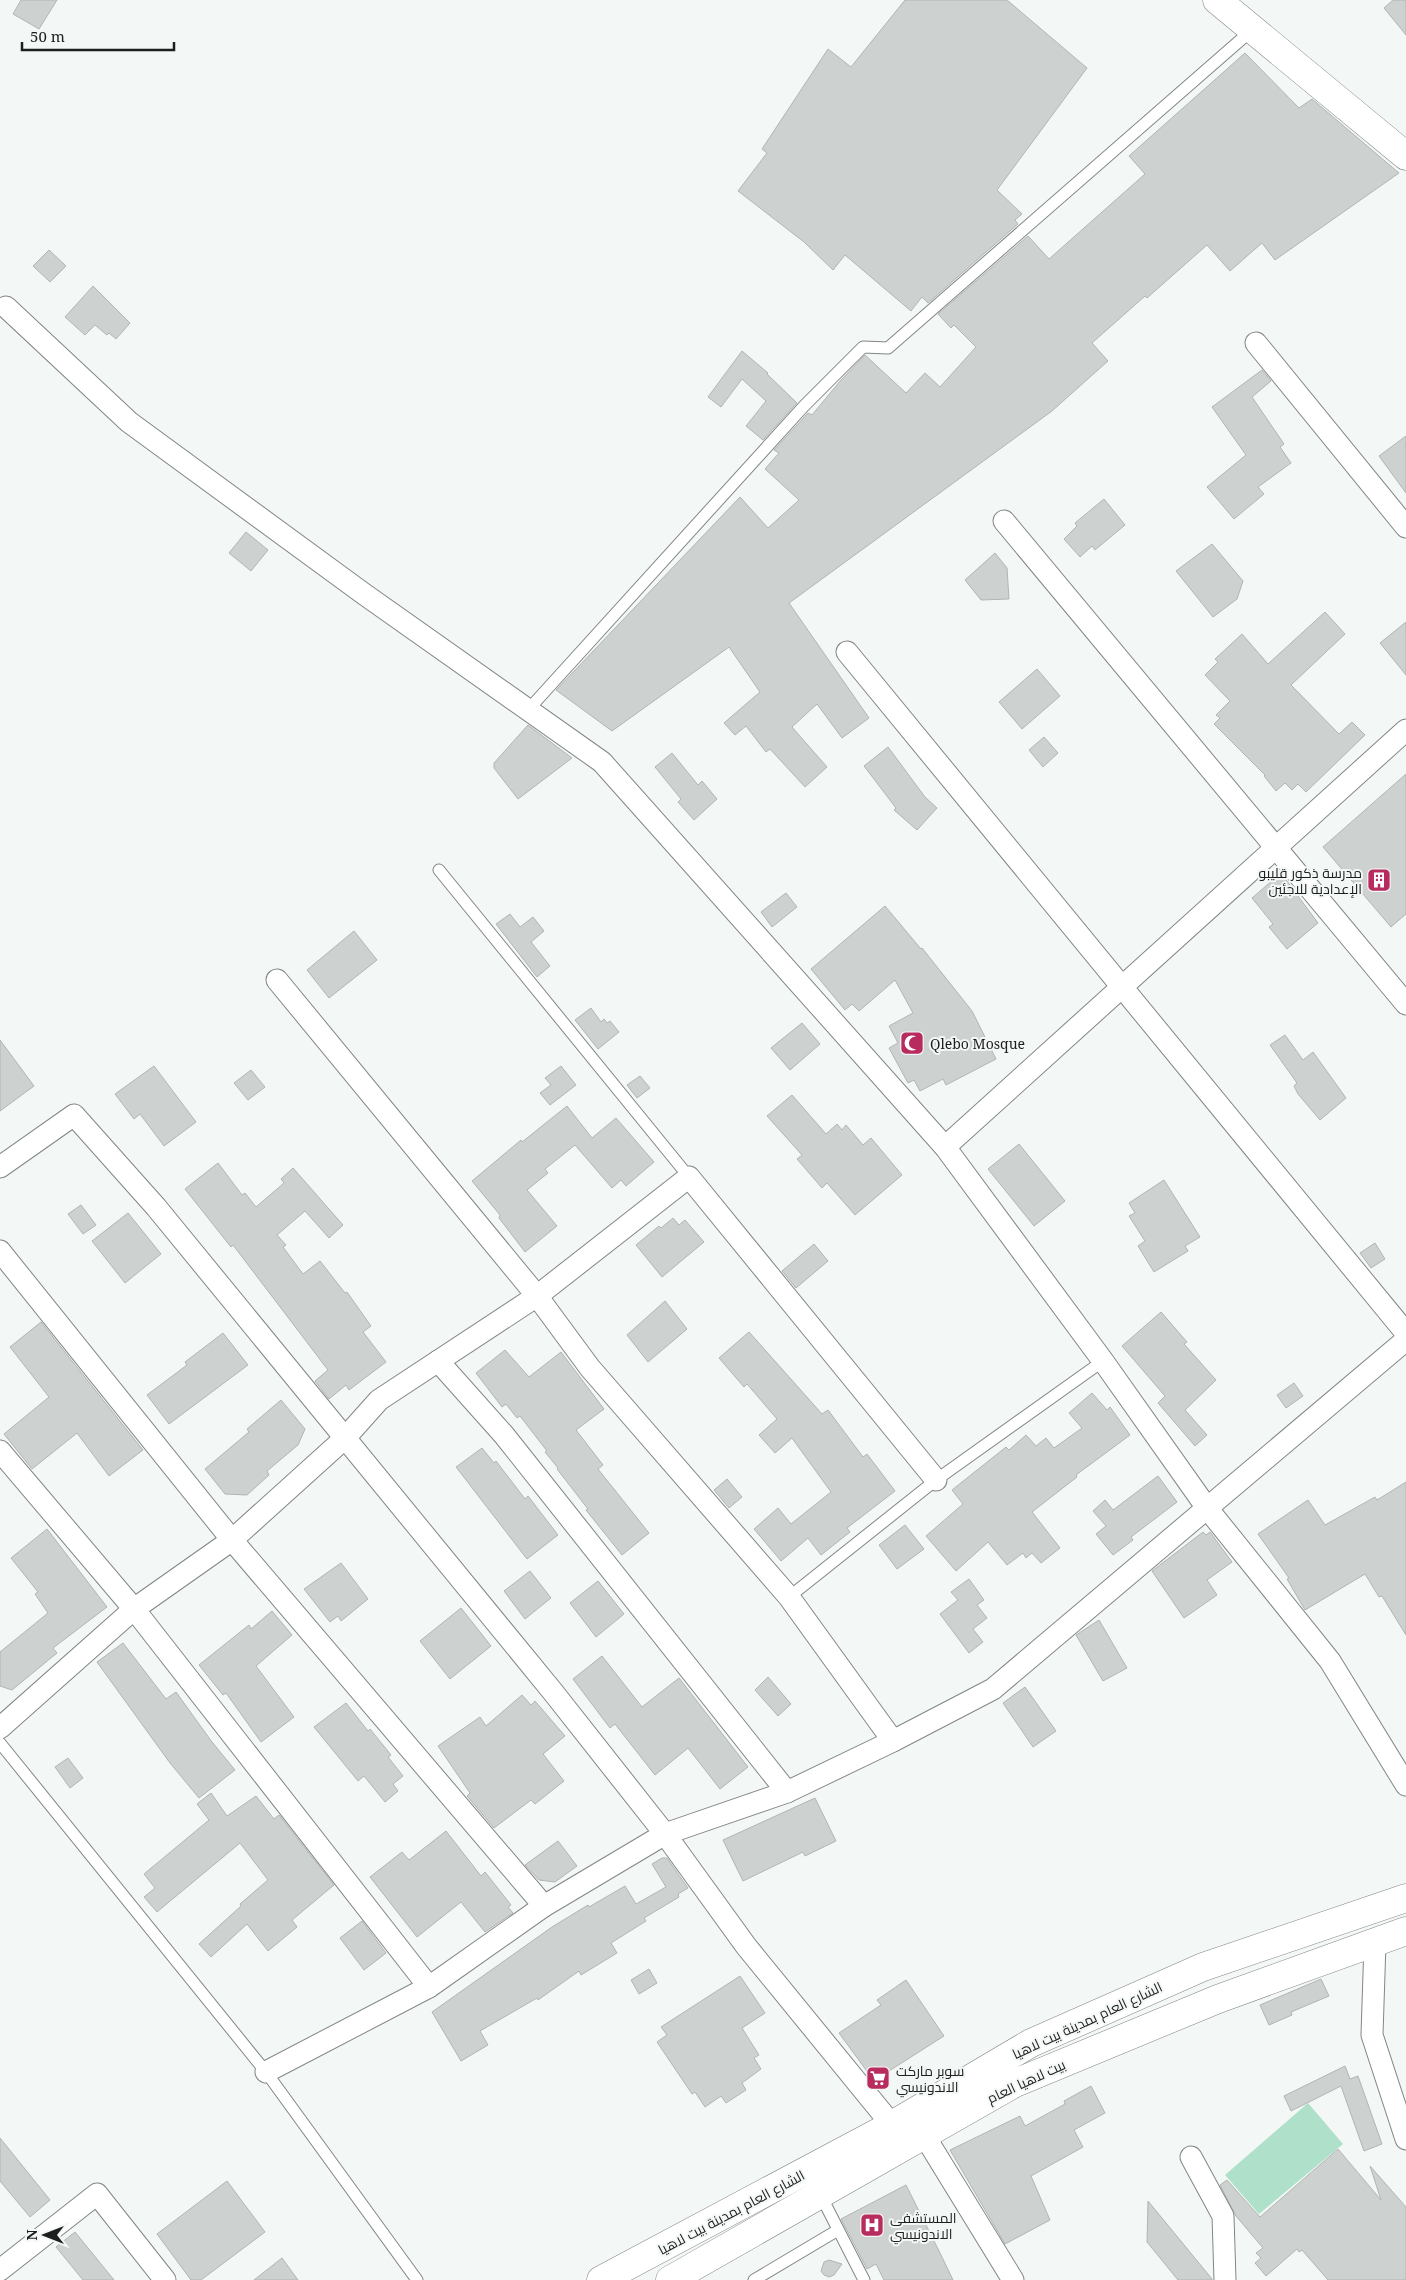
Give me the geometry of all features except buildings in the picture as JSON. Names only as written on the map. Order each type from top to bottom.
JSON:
[{"type":"main road","points":[[1216,0],[1406,156]]},
{"type":"main road","name":"الشارع العام بمدينة بيت لاهيا","points":[[601,2280],[892,2125],[1031,2043],[1203,1967],[1406,1898]]},
{"type":"main road","name":"بيت لاهيا العام","points":[[670,2280],[1015,2083],[1218,1999],[1406,1931]]},
{"type":"street","points":[[6,307],[129,422],[364,594],[602,762],[945,1147],[1103,1361],[1207,1508],[1330,1660],[1406,1785]]},
{"type":"street","points":[[1256,343],[1406,527]]},
{"type":"street","points":[[1004,521],[1406,1004]]},
{"type":"street","points":[[847,652],[1406,1333]]},
{"type":"street","points":[[945,1147],[1275,846],[1406,730]]},
{"type":"street","points":[[277,980],[537,1296],[590,1368],[789,1597],[893,1741]]},
{"type":"street","points":[[0,1167],[74,1115],[156,1208],[553,1692],[665,1834],[746,1946],[892,2125]]},
{"type":"street","points":[[0,1728],[134,1610],[232,1540],[345,1438],[379,1400],[537,1296],[689,1177],[936,1480]]},
{"type":"street","points":[[0,1251],[232,1540],[544,1906]]},
{"type":"street","points":[[266,2072],[428,1986],[544,1906],[665,1834],[787,1792],[893,1741],[994,1689],[1406,1340]]},
{"type":"street","points":[[438,1361],[504,1435],[787,1792]]},
{"type":"street","points":[[0,1452],[134,1610],[428,1986]]},
{"type":"street","points":[[1375,1943],[1372,2035],[1406,2140]]},
{"type":"street","points":[[924,2134],[1013,2280]]},
{"type":"street","points":[[1191,2157],[1222,2216],[1225,2280]]},
{"type":"street","points":[[4,2271],[97,2194],[165,2280]]},
{"type":"lane","points":[[528,710],[804,406],[863,347],[888,348],[1252,30]]},
{"type":"lane","points":[[439,870],[689,1177]]},
{"type":"lane","points":[[789,1597],[936,1480],[1103,1361]]},
{"type":"lane","points":[[0,1743],[266,2072],[417,2280]]},
{"type":"lane","points":[[820,2194],[864,2280]]},
{"type":"lane","points":[[754,2280],[838,2230]]},
{"type":"green space","points":[[1308,2103],[1343,2144],[1259,2214],[1225,2175]]},
{"type":"place","name":"مدرسة ذكور قليبو الإعدادية للاجئين","points":[[1379,880]]},
{"type":"place","name":"Qlebo Mosque","points":[[912,1043]]},
{"type":"place","name":"سوبر ماركت الاندونيسي","points":[[878,2078]]},
{"type":"place","name":"المستشفى الاندونيسي","points":[[872,2225]]}]
